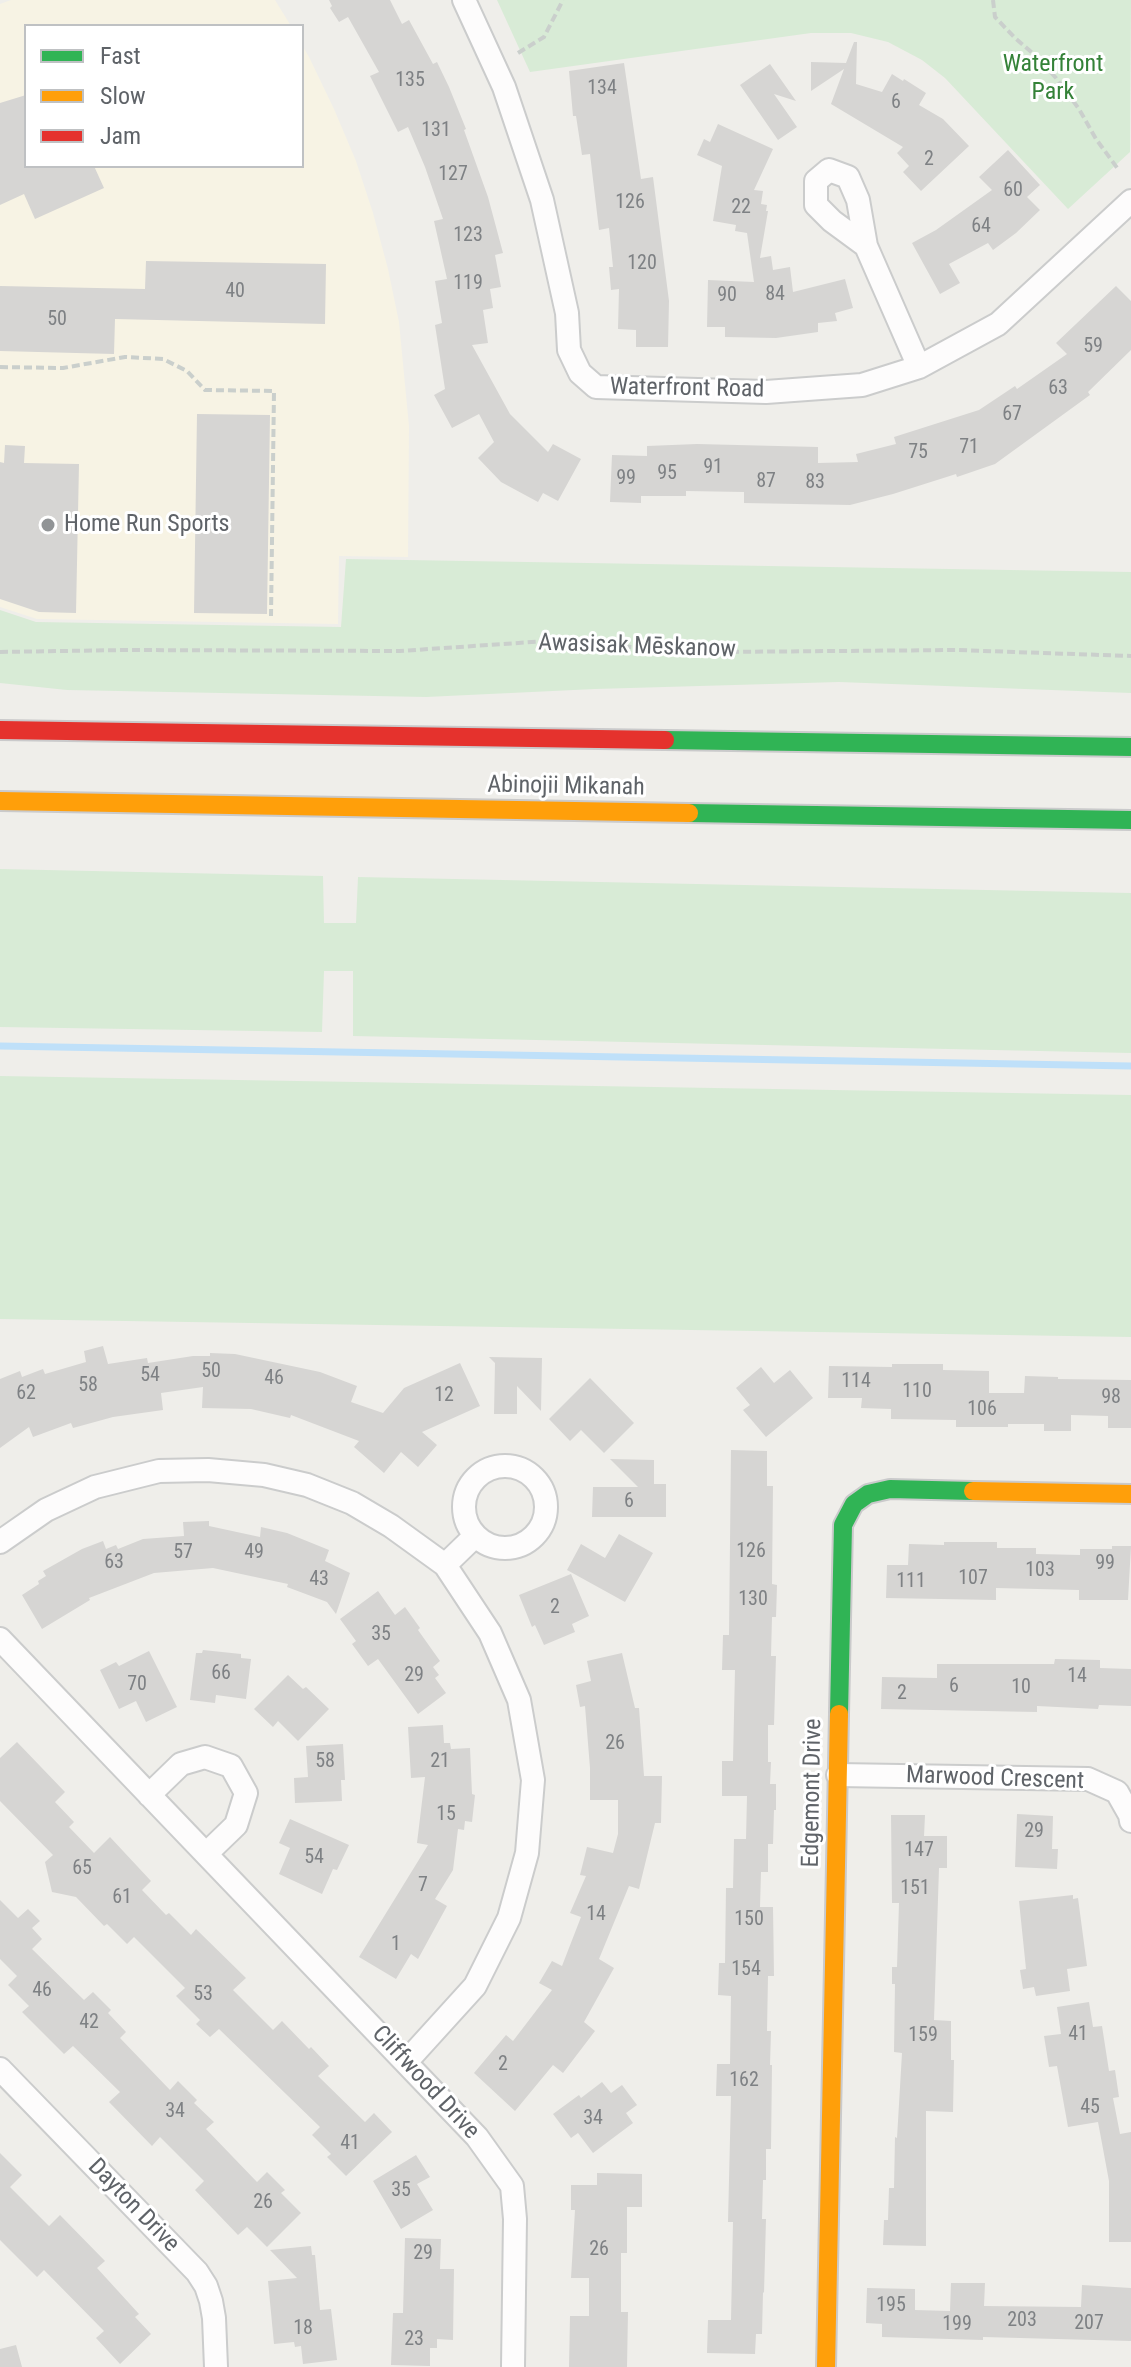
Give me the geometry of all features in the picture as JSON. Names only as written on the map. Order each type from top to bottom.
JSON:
[{"type":"main road","points":[[0,714],[88,732]]},
{"type":"main road","name":"Abinojii Mikanah","points":[[0,730],[1131,747]]},
{"type":"main road","name":"Abinojii Mikanah","points":[[0,801],[1131,820]]},
{"type":"main road","name":"Edgemont Drive","points":[[826,2367],[843,1525],[854,1504],[868,1494],[890,1489],[1131,1494]]},
{"type":"street","name":"Waterfront Road","points":[[464,0],[504,87],[542,200],[567,313],[569,350],[580,373],[596,387],[766,392],[862,385],[919,367],[998,324],[1131,201]]},
{"type":"street","points":[[866,246],[919,367]]},
{"type":"street","points":[[0,1542],[46,1510],[95,1487],[159,1471],[208,1470],[264,1475],[307,1485],[352,1503],[391,1526],[445,1565],[490,1633],[519,1700],[533,1780],[527,1853],[509,1918],[475,1986],[406,2062]]},
{"type":"street","points":[[445,1565],[475,1536]]},
{"type":"street","name":"Cliffwood Drive","points":[[0,1639],[477,2137],[512,2186],[515,2219],[513,2367]]},
{"type":"street","points":[[149,1795],[181,1764],[205,1757],[231,1766],[246,1793],[236,1825],[207,1853]]},
{"type":"street","name":"Marwood Crescent","points":[[838,1775],[1088,1779],[1117,1792],[1131,1821]]},
{"type":"street","name":"Dayton Drive","points":[[0,2069],[197,2272],[211,2301],[216,2367]]},
{"type":"path","points":[[518,53],[544,37],[563,0]]},
{"type":"path","points":[[993,0],[995,17],[1056,78],[1118,169]]},
{"type":"path","points":[[0,367],[63,368],[125,357],[163,359],[187,371],[205,390],[274,391],[271,616]]},
{"type":"path","name":"Awasisak Mēskanow","points":[[0,652],[400,651],[562,640],[688,651],[957,650],[1131,656]]},
{"type":"shaded area","points":[[11,0],[275,0],[290,24],[24,24],[24,168],[304,168],[304,48],[309,57],[356,161],[373,213],[399,322],[409,426],[408,557],[339,556],[338,624],[37,619],[0,607],[0,4]]},
{"type":"green space","name":"Waterfront Park","points":[[497,0],[1131,0],[1130,152],[1068,209],[945,78],[922,60],[888,42],[851,33],[811,33],[530,72]]},
{"type":"green space","points":[[346,559],[1131,572],[1131,693],[839,682],[426,697],[67,690],[0,683],[0,610],[36,622],[341,627]]},
{"type":"green space","points":[[0,869],[323,876],[324,923],[356,923],[358,877],[1131,893],[1131,1053],[353,1036],[353,971],[324,971],[322,1032],[0,1027]]},
{"type":"green space","points":[[0,1076],[1131,1095],[1131,1337],[0,1319]]},
{"type":"building","points":[[329,0],[390,0],[402,24],[409,20],[433,64],[437,62],[449,87],[466,129],[503,253],[495,255],[501,287],[490,289],[493,308],[483,310],[488,343],[472,345],[510,414],[548,452],[553,444],[581,459],[558,501],[543,493],[538,502],[501,482],[478,458],[494,442],[479,414],[452,428],[434,395],[445,389],[435,325],[442,323],[435,281],[447,279],[434,221],[443,219],[408,127],[398,132],[370,76],[379,72],[348,17],[339,22],[330,8]]},
{"type":"building","points":[[854,42],[857,42],[856,84],[882,92],[892,74],[904,79],[926,93],[919,105],[943,119],[969,146],[921,191],[903,172],[909,166],[897,153],[903,147],[831,104],[844,69],[811,91],[811,62],[846,63]]},
{"type":"building","points":[[624,63],[641,179],[653,177],[669,301],[668,347],[636,347],[636,330],[618,329],[619,289],[611,290],[609,267],[613,267],[609,228],[599,230],[590,154],[582,155],[576,116],[573,116],[569,71]]},
{"type":"building","points":[[770,64],[796,101],[774,94],[797,127],[778,140],[740,85]]},
{"type":"building","points":[[24,96],[24,168],[95,168],[104,188],[35,219],[24,194],[0,205],[0,103]]},
{"type":"building","points":[[718,124],[773,149],[754,190],[763,191],[761,204],[767,205],[768,211],[760,258],[771,256],[773,270],[790,267],[793,292],[845,279],[853,308],[835,313],[837,321],[818,323],[818,332],[776,338],[725,337],[725,327],[707,327],[708,280],[754,282],[747,233],[735,231],[736,225],[713,221],[722,166],[697,155],[704,139],[710,142]]},
{"type":"building","points":[[1008,150],[1040,185],[1027,197],[1040,210],[993,250],[988,243],[949,264],[960,283],[940,294],[912,243],[936,230],[992,190],[979,177]]},
{"type":"building","points":[[146,261],[326,264],[325,324],[115,319],[114,354],[0,351],[0,286],[145,289]]},
{"type":"building","points":[[1116,286],[1131,301],[1131,350],[1088,392],[1090,395],[995,464],[850,505],[744,503],[744,492],[686,491],[686,496],[641,496],[641,503],[610,502],[612,455],[647,456],[647,446],[818,447],[818,463],[858,462],[856,454],[896,444],[894,437],[979,410],[1015,386],[1017,389],[1067,354],[1056,343]]},
{"type":"building","points":[[197,414],[270,415],[267,614],[194,613]]},
{"type":"building","points":[[5,445],[25,446],[24,463],[79,464],[76,613],[39,612],[0,599],[0,462],[4,463]]},
{"type":"building","points":[[103,1346],[108,1364],[147,1358],[148,1363],[210,1356],[210,1353],[235,1354],[320,1372],[357,1386],[351,1402],[383,1413],[404,1388],[460,1363],[480,1406],[422,1432],[437,1445],[418,1467],[401,1452],[384,1473],[354,1447],[359,1441],[291,1415],[290,1418],[251,1409],[202,1408],[203,1387],[161,1393],[163,1410],[113,1417],[73,1428],[71,1423],[33,1437],[29,1427],[0,1448],[0,1379],[20,1371],[22,1377],[43,1369],[45,1374],[86,1362],[84,1351]]},
{"type":"building","points":[[489,1357],[542,1358],[541,1411],[517,1386],[517,1414],[494,1414],[495,1363]]},
{"type":"building","points":[[892,1364],[943,1364],[943,1370],[989,1371],[989,1393],[1024,1393],[1025,1376],[1131,1380],[1131,1428],[1108,1428],[1108,1416],[1071,1415],[1071,1431],[1044,1431],[1044,1424],[956,1427],[956,1420],[891,1419],[891,1409],[861,1408],[862,1398],[828,1398],[829,1366],[892,1367]]},
{"type":"building","points":[[761,1367],[774,1383],[790,1370],[813,1398],[766,1437],[743,1410],[750,1405],[736,1388]]},
{"type":"building","points":[[590,1378],[634,1423],[604,1453],[581,1430],[570,1441],[549,1419]]},
{"type":"building","points":[[731,1450],[767,1451],[767,1486],[773,1486],[772,1584],[777,1585],[771,1656],[776,1656],[774,1725],[768,1725],[770,1784],[776,1784],[776,1810],[773,1844],[768,1844],[768,1872],[761,1872],[760,1907],[773,1907],[774,1976],[768,1976],[767,2031],[771,2031],[771,2149],[766,2149],[766,2180],[763,2180],[762,2219],[766,2219],[764,2293],[762,2334],[756,2334],[755,2354],[707,2353],[708,2320],[731,2320],[733,2222],[728,2222],[731,2096],[716,2096],[717,2064],[730,2064],[731,1996],[718,1995],[719,1963],[725,1963],[726,1888],[733,1888],[734,1839],[746,1839],[747,1796],[722,1796],[722,1761],[733,1761],[735,1670],[722,1670],[723,1635],[729,1635]]},
{"type":"building","points":[[610,1459],[654,1460],[654,1484],[666,1484],[666,1517],[592,1517],[593,1487],[638,1487]]},
{"type":"building","points":[[209,1521],[209,1526],[260,1537],[261,1527],[287,1533],[329,1550],[325,1561],[350,1573],[336,1614],[327,1602],[287,1587],[288,1584],[213,1568],[154,1573],[89,1598],[42,1629],[22,1595],[46,1576],[43,1571],[82,1549],[103,1541],[106,1549],[116,1545],[118,1549],[143,1539],[184,1536],[183,1522]]},
{"type":"building","points":[[619,1534],[653,1553],[625,1602],[567,1570],[581,1544],[605,1558]]},
{"type":"building","points":[[944,1542],[997,1542],[997,1548],[1036,1548],[1036,1554],[1080,1555],[1080,1549],[1131,1546],[1128,1600],[1079,1600],[1079,1590],[996,1588],[996,1600],[886,1598],[887,1565],[908,1565],[909,1544],[944,1545]]},
{"type":"building","points":[[571,1574],[589,1616],[572,1624],[575,1632],[544,1645],[535,1625],[532,1627],[519,1595]]},
{"type":"building","points":[[378,1591],[395,1615],[405,1607],[440,1661],[433,1667],[439,1675],[435,1678],[446,1693],[418,1714],[378,1659],[368,1666],[352,1644],[356,1641],[340,1619]]},
{"type":"building","points":[[203,1650],[241,1654],[241,1658],[251,1659],[246,1699],[216,1695],[215,1703],[190,1700],[196,1653]]},
{"type":"building","points":[[149,1651],[177,1707],[146,1722],[136,1701],[119,1709],[100,1670],[116,1662],[119,1666]]},
{"type":"building","points":[[622,1653],[635,1708],[639,1708],[644,1776],[662,1776],[661,1823],[655,1823],[639,1889],[629,1886],[599,1959],[614,1968],[584,2022],[595,2031],[563,2073],[553,2065],[515,2111],[474,2073],[506,2035],[513,2041],[552,1990],[539,1983],[552,1961],[562,1966],[581,1917],[570,1913],[586,1876],[580,1875],[587,1847],[613,1853],[618,1834],[618,1800],[590,1800],[585,1706],[580,1707],[576,1685],[591,1681],[587,1661]]},
{"type":"building","points":[[1055,1659],[1100,1660],[1100,1668],[1131,1669],[1131,1706],[1099,1705],[1098,1709],[1037,1706],[1037,1712],[881,1709],[882,1677],[937,1678],[937,1664],[1054,1664]]},
{"type":"building","points":[[288,1675],[329,1709],[298,1741],[278,1721],[273,1727],[254,1709]]},
{"type":"building","points":[[443,1725],[444,1743],[450,1743],[451,1749],[470,1748],[472,1794],[475,1795],[472,1822],[465,1821],[464,1830],[458,1829],[453,1870],[435,1899],[447,1906],[418,1959],[411,1954],[396,1979],[359,1957],[428,1845],[417,1843],[425,1777],[411,1778],[408,1727]]},
{"type":"building","points":[[17,1742],[65,1792],[55,1802],[74,1822],[69,1827],[94,1853],[110,1837],[151,1881],[142,1890],[166,1915],[169,1913],[191,1935],[196,1929],[246,1978],[233,1990],[273,2030],[282,2021],[309,2049],[311,2047],[329,2066],[318,2076],[365,2122],[374,2113],[392,2132],[346,2176],[327,2157],[331,2154],[312,2135],[320,2127],[219,2029],[210,2037],[196,2024],[200,2020],[176,1996],[185,1988],[134,1937],[127,1944],[76,1897],[52,1892],[45,1862],[53,1855],[0,1801],[0,1758]]},
{"type":"building","points":[[343,1744],[345,1780],[341,1780],[342,1801],[295,1803],[294,1778],[308,1777],[306,1746]]},
{"type":"building","points":[[1017,1814],[1053,1816],[1052,1849],[1058,1849],[1057,1869],[1015,1867]]},
{"type":"building","points":[[891,1815],[925,1815],[924,1836],[947,1836],[947,1868],[939,1868],[934,2020],[951,2021],[953,2112],[926,2111],[926,2246],[883,2245],[889,2188],[894,2188],[902,2053],[894,2052],[895,1984],[892,1984],[892,1967],[897,1967],[899,1903],[892,1903]]},
{"type":"building","points":[[290,1819],[349,1845],[337,1870],[333,1869],[322,1894],[279,1874],[290,1848],[279,1843]]},
{"type":"building","points":[[1073,1895],[1073,1899],[1078,1898],[1087,1966],[1067,1969],[1070,1991],[1036,1996],[1034,1987],[1023,1989],[1020,1970],[1026,1969],[1019,1901]]},
{"type":"building","points":[[0,1900],[18,1918],[28,1909],[40,1921],[32,1928],[42,1939],[32,1949],[84,2000],[93,1992],[111,2010],[108,2013],[126,2032],[120,2038],[170,2090],[178,2081],[197,2100],[194,2103],[214,2122],[206,2129],[257,2182],[267,2172],[285,2190],[281,2193],[301,2213],[267,2247],[247,2227],[238,2235],[195,2190],[204,2181],[160,2137],[152,2146],[109,2102],[120,2092],[73,2046],[64,2054],[22,2012],[29,2006],[8,1985],[17,1976],[0,1959]]},
{"type":"building","points":[[1089,2002],[1093,2027],[1102,2026],[1109,2071],[1115,2070],[1119,2097],[1113,2098],[1120,2134],[1131,2132],[1131,2242],[1109,2242],[1109,2181],[1098,2122],[1068,2127],[1057,2066],[1049,2067],[1044,2036],[1061,2034],[1057,2007]]},
{"type":"building","points":[[602,2082],[611,2093],[622,2085],[637,2105],[626,2113],[633,2123],[593,2153],[578,2133],[571,2138],[553,2114]]},
{"type":"building","points":[[0,2153],[22,2175],[10,2187],[49,2226],[60,2215],[105,2261],[97,2268],[139,2314],[135,2317],[151,2334],[120,2364],[96,2338],[104,2331],[44,2270],[37,2277],[0,2240]]},
{"type":"building","points":[[416,2155],[430,2177],[417,2184],[433,2210],[401,2229],[373,2181]]},
{"type":"building","points":[[597,2173],[642,2174],[642,2207],[627,2207],[627,2253],[621,2253],[621,2312],[628,2312],[627,2367],[569,2367],[570,2316],[589,2316],[589,2278],[571,2278],[575,2210],[571,2210],[571,2185],[597,2185]]},
{"type":"building","points":[[405,2238],[441,2239],[440,2269],[454,2269],[453,2340],[437,2339],[437,2348],[430,2348],[430,2366],[391,2365],[393,2313],[403,2313]]},
{"type":"building","points":[[311,2246],[312,2255],[315,2255],[320,2310],[331,2309],[337,2360],[303,2364],[301,2346],[295,2347],[294,2342],[274,2344],[268,2281],[297,2278],[270,2250]]},
{"type":"building","points":[[951,2283],[985,2283],[984,2306],[1081,2307],[1082,2285],[1131,2288],[1131,2341],[882,2337],[882,2324],[866,2323],[867,2288],[915,2289],[915,2310],[950,2311]]},
{"type":"building","points":[[16,2345],[22,2367],[0,2367],[0,2349]]},
{"type":"waterway","points":[[0,1046],[1131,1066]]},
{"type":"traffic: fast","points":[[665,740],[1131,747]]},
{"type":"traffic: fast","points":[[689,813],[1131,820]]},
{"type":"traffic: fast","points":[[839,1714],[843,1525],[854,1504],[868,1494],[890,1489],[973,1491]]},
{"type":"traffic: slow","points":[[0,801],[689,813]]},
{"type":"traffic: slow","points":[[973,1491],[1131,1494]]},
{"type":"traffic: slow","points":[[826,2367],[839,1714]]},
{"type":"traffic: jam","points":[[0,730],[665,740]]},
{"type":"place","name":"Home Run Sports","points":[[48,525]]}]
